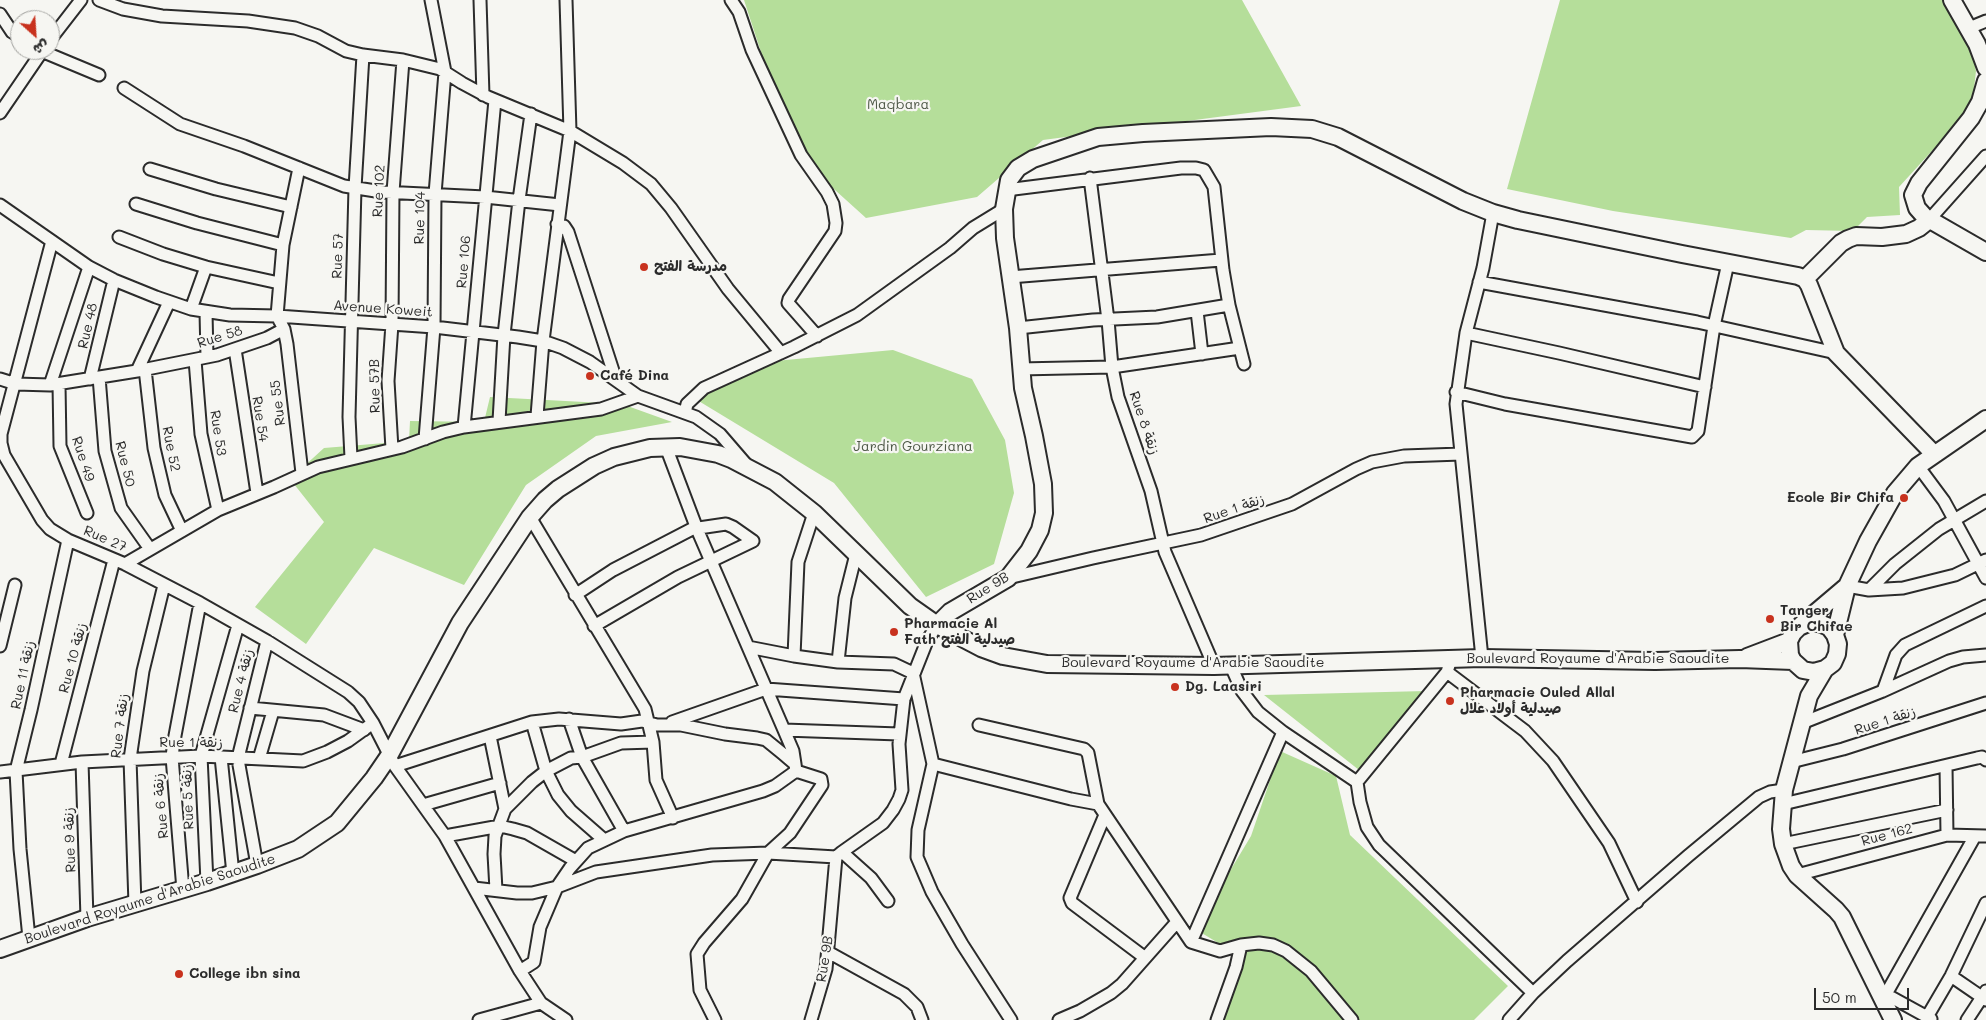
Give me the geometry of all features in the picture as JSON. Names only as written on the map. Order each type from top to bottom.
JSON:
[{"type":"main road","points":[[1952,0],[1980,26],[1986,68]]},
{"type":"main road","points":[[1986,81],[1980,102],[1971,118],[1935,161],[1914,192],[1917,208],[1929,220],[1986,252]]},
{"type":"main road","points":[[1008,184],[1018,168],[1033,159],[1098,137],[1151,132],[1271,127],[1302,128],[1338,137],[1463,200],[1494,213],[1545,226],[1728,263],[1793,274],[1805,279],[1836,353],[1934,454]]},
{"type":"main road","name":"Rue 9B","points":[[937,625],[950,612],[1008,578],[1021,563],[1040,530],[1043,520],[1045,504],[1034,436],[1020,369],[1018,328],[1005,238],[1004,209],[1008,184]]},
{"type":"main road","points":[[1805,279],[1841,243],[1848,239],[1856,236],[1882,237],[1906,234],[1920,228],[1929,220]]},
{"type":"main road","name":"Boulevard Royaume d'Arabie Saoudite","points":[[1835,635],[1847,586],[1868,540],[1895,493],[1918,466],[1986,418]]},
{"type":"main road","name":"Boulevard Royaume d'Arabie Saoudite","points":[[0,949],[87,918],[233,874],[298,849],[337,823],[374,778],[392,761],[460,623],[530,517],[558,490],[594,466],[631,452],[666,447],[718,454],[750,469],[775,482],[814,513],[910,606],[937,625],[981,648],[1003,656],[1046,664],[1214,666],[1449,665],[1482,658],[1655,661],[1740,659],[1798,665]]},
{"type":"main road","name":"Boulevard Royaume d'Arabie Saoudite","points":[[1740,659],[1794,634],[1847,586]]},
{"type":"main road","points":[[1798,665],[1814,672],[1825,669],[1833,663],[1837,654],[1838,644],[1835,635],[1829,627],[1819,622],[1808,623],[1794,634],[1789,648],[1798,665],[1809,696]]},
{"type":"main road","points":[[1825,669],[1809,696],[1791,762],[1784,797],[1781,829],[1782,844],[1797,875],[1839,913],[1882,992],[1893,1020]]},
{"type":"street","points":[[60,27],[81,0]]},
{"type":"street","points":[[99,0],[123,9],[162,16],[248,21],[295,28],[318,36],[346,51],[433,67],[484,95],[570,131],[623,162],[651,184],[671,208],[728,289],[781,353]]},
{"type":"street","name":"Rue 104","points":[[425,438],[434,327],[435,194],[445,72],[431,0]]},
{"type":"street","points":[[480,0],[484,95]]},
{"type":"street","points":[[537,416],[543,342],[570,131],[566,0]]},
{"type":"street","points":[[731,0],[739,12],[752,50],[801,155],[827,192],[833,204],[836,223],[835,231],[788,303],[817,336]]},
{"type":"street","points":[[0,14],[10,29]]},
{"type":"street","name":"Rue 57","points":[[351,458],[349,418],[351,321],[355,188],[363,55]]},
{"type":"street","points":[[60,58],[99,75]]},
{"type":"street","points":[[0,113],[34,60]]},
{"type":"street","name":"Rue 102","points":[[392,324],[393,192],[403,60]]},
{"type":"street","points":[[124,88],[180,124],[244,146],[329,181],[355,188],[485,197],[560,205]]},
{"type":"street","name":"Rue 106","points":[[464,427],[495,100]]},
{"type":"street","points":[[499,421],[504,335],[531,114]]},
{"type":"street","points":[[1929,220],[1986,156]]},
{"type":"street","points":[[284,329],[277,316],[279,283],[283,245],[300,168]]},
{"type":"street","points":[[1008,184],[1090,178],[1181,168],[1204,170],[1214,187],[1221,260],[1229,305],[1244,364]]},
{"type":"street","points":[[150,169],[216,189],[292,207]]},
{"type":"street","name":"Rue 8 زنقة","points":[[1090,178],[1112,367],[1127,424],[1140,455],[1151,491],[1163,543],[1214,666]]},
{"type":"street","points":[[136,204],[196,223],[283,245]]},
{"type":"street","name":"Avenue Koweit","points":[[0,205],[89,267],[114,280],[169,302],[230,320],[277,316],[434,327],[504,335],[543,342],[575,353],[638,396],[696,417],[720,434],[750,469]]},
{"type":"street","points":[[685,413],[687,404],[704,388],[817,336],[862,311],[950,248],[973,228],[1004,209]]},
{"type":"street","points":[[1482,658],[1457,420],[1456,392],[1466,333],[1494,213]]},
{"type":"street","points":[[557,224],[564,226],[568,232],[616,380]]},
{"type":"street","points":[[119,237],[206,267],[279,283]]},
{"type":"street","name":"Rue 27","points":[[52,241],[2,434],[2,449],[42,520],[68,540],[119,562],[200,603],[267,641],[348,692],[359,702],[368,726],[445,836],[520,971],[541,1003]]},
{"type":"street","points":[[1010,277],[1221,260]]},
{"type":"street","points":[[1456,392],[1505,404],[1692,437],[1698,431],[1714,326],[1728,263]]},
{"type":"street","name":"Rue 49","points":[[88,513],[60,446],[55,384],[89,267]]},
{"type":"street","points":[[191,309],[206,267]]},
{"type":"street","name":"Rue 48","points":[[95,378],[114,280]]},
{"type":"street","points":[[1479,282],[1714,326],[1836,353]]},
{"type":"street","points":[[141,370],[169,302]]},
{"type":"street","points":[[1018,328],[1157,317],[1229,305]]},
{"type":"street","points":[[1197,311],[1202,354]]},
{"type":"street","name":"Rue 53","points":[[206,312],[201,359],[201,434],[218,510]]},
{"type":"street","name":"Rue 57B","points":[[392,324],[388,381],[392,449]]},
{"type":"street","name":"Rue 58","points":[[0,379],[16,384],[55,384],[141,370],[201,359],[267,338],[284,329]]},
{"type":"street","name":"Rue 55","points":[[284,329],[302,473]]},
{"type":"street","points":[[1466,333],[1559,352],[1705,388]]},
{"type":"street","points":[[1020,369],[1112,367],[1240,348]]},
{"type":"street","name":"Rue 54","points":[[234,349],[257,493]]},
{"type":"street","name":"Rue 52","points":[[141,370],[154,448],[165,496],[182,531]]},
{"type":"street","name":"Rue 50","points":[[95,378],[105,451],[121,508],[150,549]]},
{"type":"street","points":[[119,562],[150,549],[218,510],[274,487],[318,466],[392,449],[464,427],[601,409],[638,396]]},
{"type":"street","points":[[666,447],[697,528],[793,751],[795,768]]},
{"type":"street","name":"Rue 1 زنقة","points":[[1008,578],[1201,535],[1281,508],[1372,462],[1410,456],[1461,454]]},
{"type":"street","points":[[1918,466],[1940,496],[1982,562],[1986,578]]},
{"type":"street","points":[[1869,590],[1895,564],[1953,519],[1986,501]]},
{"type":"street","points":[[794,656],[798,562],[814,513]]},
{"type":"street","points":[[530,517],[645,709],[653,742],[656,780],[673,818]]},
{"type":"street","points":[[575,595],[613,570],[683,533],[697,528],[726,524],[753,541],[678,577],[594,626]]},
{"type":"street","name":"Rue 11 زنقة","points":[[29,938],[20,849],[16,771],[68,540]]},
{"type":"street","points":[[838,662],[845,598],[856,554]]},
{"type":"street","name":"Rue 10 زنقة","points":[[61,764],[119,562]]},
{"type":"street","points":[[1847,586],[1869,590],[1903,588],[1943,579],[1982,562]]},
{"type":"street","points":[[0,646],[15,585]]},
{"type":"street","name":"Rue 7 زنقة","points":[[135,904],[130,759],[143,670],[164,585]]},
{"type":"street","name":"Rue 6 زنقة","points":[[183,890],[172,757],[200,603]]},
{"type":"street","points":[[1883,691],[1896,655],[1905,645],[1986,606]]},
{"type":"street","name":"Rue 5 زنقة","points":[[207,882],[201,756],[238,625]]},
{"type":"street","name":"Rue 9B","points":[[811,1020],[821,987],[828,952],[839,855],[883,823],[893,810],[902,790],[900,734],[904,699],[927,641],[937,625]]},
{"type":"street","name":"Rue 4 زنقة","points":[[257,865],[239,761],[267,641]]},
{"type":"street","points":[[748,647],[838,662],[894,664],[913,674],[933,764],[918,830],[917,857],[932,892],[962,944],[1011,1020]]},
{"type":"street","points":[[1802,723],[1883,691],[1949,661],[1963,657],[1986,655]]},
{"type":"street","points":[[1533,993],[1379,845],[1367,827],[1360,802],[1357,782],[1449,665],[1524,731],[1553,762],[1609,843],[1637,902]]},
{"type":"street","points":[[1232,666],[1242,691],[1258,712],[1283,732],[1357,782]]},
{"type":"street","points":[[667,724],[766,689],[904,699]]},
{"type":"street","name":"Rue 1 زنقة","points":[[1791,762],[1843,749],[1986,703]]},
{"type":"street","points":[[250,708],[324,715],[368,726]]},
{"type":"street","points":[[259,759],[273,711]]},
{"type":"street","points":[[392,761],[490,736],[532,722],[568,719],[621,724],[642,721],[649,724],[667,724],[766,740],[795,768],[821,779],[822,785],[790,833],[768,853],[742,899],[704,942],[697,954],[700,990],[710,1014],[715,1020]]},
{"type":"street","points":[[568,719],[582,757],[624,831]]},
{"type":"street","points":[[532,722],[546,770],[558,795],[566,806],[603,839]]},
{"type":"street","points":[[979,724],[1084,749],[1088,753],[1098,804],[1190,942],[1220,951],[1240,945],[1259,943],[1273,945],[1286,952],[1311,971],[1352,1020]]},
{"type":"street","name":"Rue 1 زنقة","points":[[0,772],[82,762],[172,757],[221,757],[239,761],[259,759],[302,761],[315,758],[348,741],[368,726]]},
{"type":"street","points":[[784,730],[900,734]]},
{"type":"street","points":[[1190,942],[1283,732]]},
{"type":"street","points":[[490,736],[505,809],[495,836],[496,890]]},
{"type":"street","points":[[505,809],[546,770],[571,758],[582,757],[621,743],[653,742]]},
{"type":"street","points":[[221,757],[233,874]]},
{"type":"street","points":[[1510,1020],[1533,993],[1567,961],[1759,797],[1770,792],[1784,797],[1946,766],[1982,757],[1986,760]]},
{"type":"street","name":"Rue 9 زنقة","points":[[82,762],[87,918]]},
{"type":"street","points":[[933,764],[1071,799],[1098,804]]},
{"type":"street","points":[[1946,766],[1947,835]]},
{"type":"street","points":[[520,971],[534,962],[540,927],[557,887],[588,848],[603,839],[624,831],[763,791],[774,786],[795,768]]},
{"type":"street","points":[[423,804],[500,783]]},
{"type":"street","points":[[1782,844],[1946,810]]},
{"type":"street","points":[[1105,815],[1070,898],[1072,903],[1144,957]]},
{"type":"street","points":[[445,836],[500,826],[527,833],[576,861]]},
{"type":"street","name":"Rue 162","points":[[1797,875],[1947,835],[1981,836]]},
{"type":"street","points":[[1981,836],[1882,992],[1929,1018],[1986,902]]},
{"type":"street","points":[[474,888],[532,893],[557,887],[596,872],[712,855],[768,853],[839,855],[871,878],[888,902]]},
{"type":"street","points":[[1059,1020],[1080,1011],[1111,993],[1122,984],[1176,923]]},
{"type":"street","points":[[1217,1020],[1236,967],[1240,945]]},
{"type":"street","points":[[828,952],[904,994],[917,1007],[922,1020]]},
{"type":"street","points":[[1951,976],[1985,996],[1967,1020]]},
{"type":"street","points":[[479,1020],[541,1003],[566,1020]]},
{"type":"green space","name":"Maqbara","points":[[744,0],[1242,0],[1301,106],[1043,140],[977,197],[866,218],[794,153]]},
{"type":"green space","points":[[1560,0],[1945,0],[1970,41],[1976,71],[1972,107],[1899,187],[1900,215],[1867,217],[1853,231],[1806,230],[1791,238],[1613,211],[1507,189]]},
{"type":"green space","name":"Jardin Gourziana","points":[[893,350],[972,379],[1005,440],[1014,493],[994,564],[926,597],[834,483],[697,400],[743,364]]},
{"type":"green space","points":[[490,397],[622,404],[672,422],[596,436],[526,485],[464,585],[374,548],[306,644],[255,607],[324,522],[290,479],[324,448],[409,441],[410,421],[484,422]]},
{"type":"green space","points":[[1426,691],[1359,770],[1264,695]]},
{"type":"green space","points":[[1280,751],[1336,776],[1350,835],[1508,986],[1474,1020],[1211,1020],[1235,953],[1195,929],[1251,836]]},
{"type":"place","name":"مدرسة الفتح","points":[[644,267]]},
{"type":"place","name":"Café Dina","points":[[590,376]]},
{"type":"place","name":"Ecole Bir Chifa","points":[[1904,498]]},
{"type":"place","name":"Tanger Bir Chifae","points":[[1770,619]]},
{"type":"place","name":"Pharmacie Al Fath صيدلية الفتح","points":[[894,632]]},
{"type":"place","name":"Dg. Laasiri","points":[[1175,687]]},
{"type":"place","name":"Pharmacie Ouled Allal صيدلية أولاد علال","points":[[1450,701]]},
{"type":"place","name":"College ibn sina","points":[[179,974]]}]
